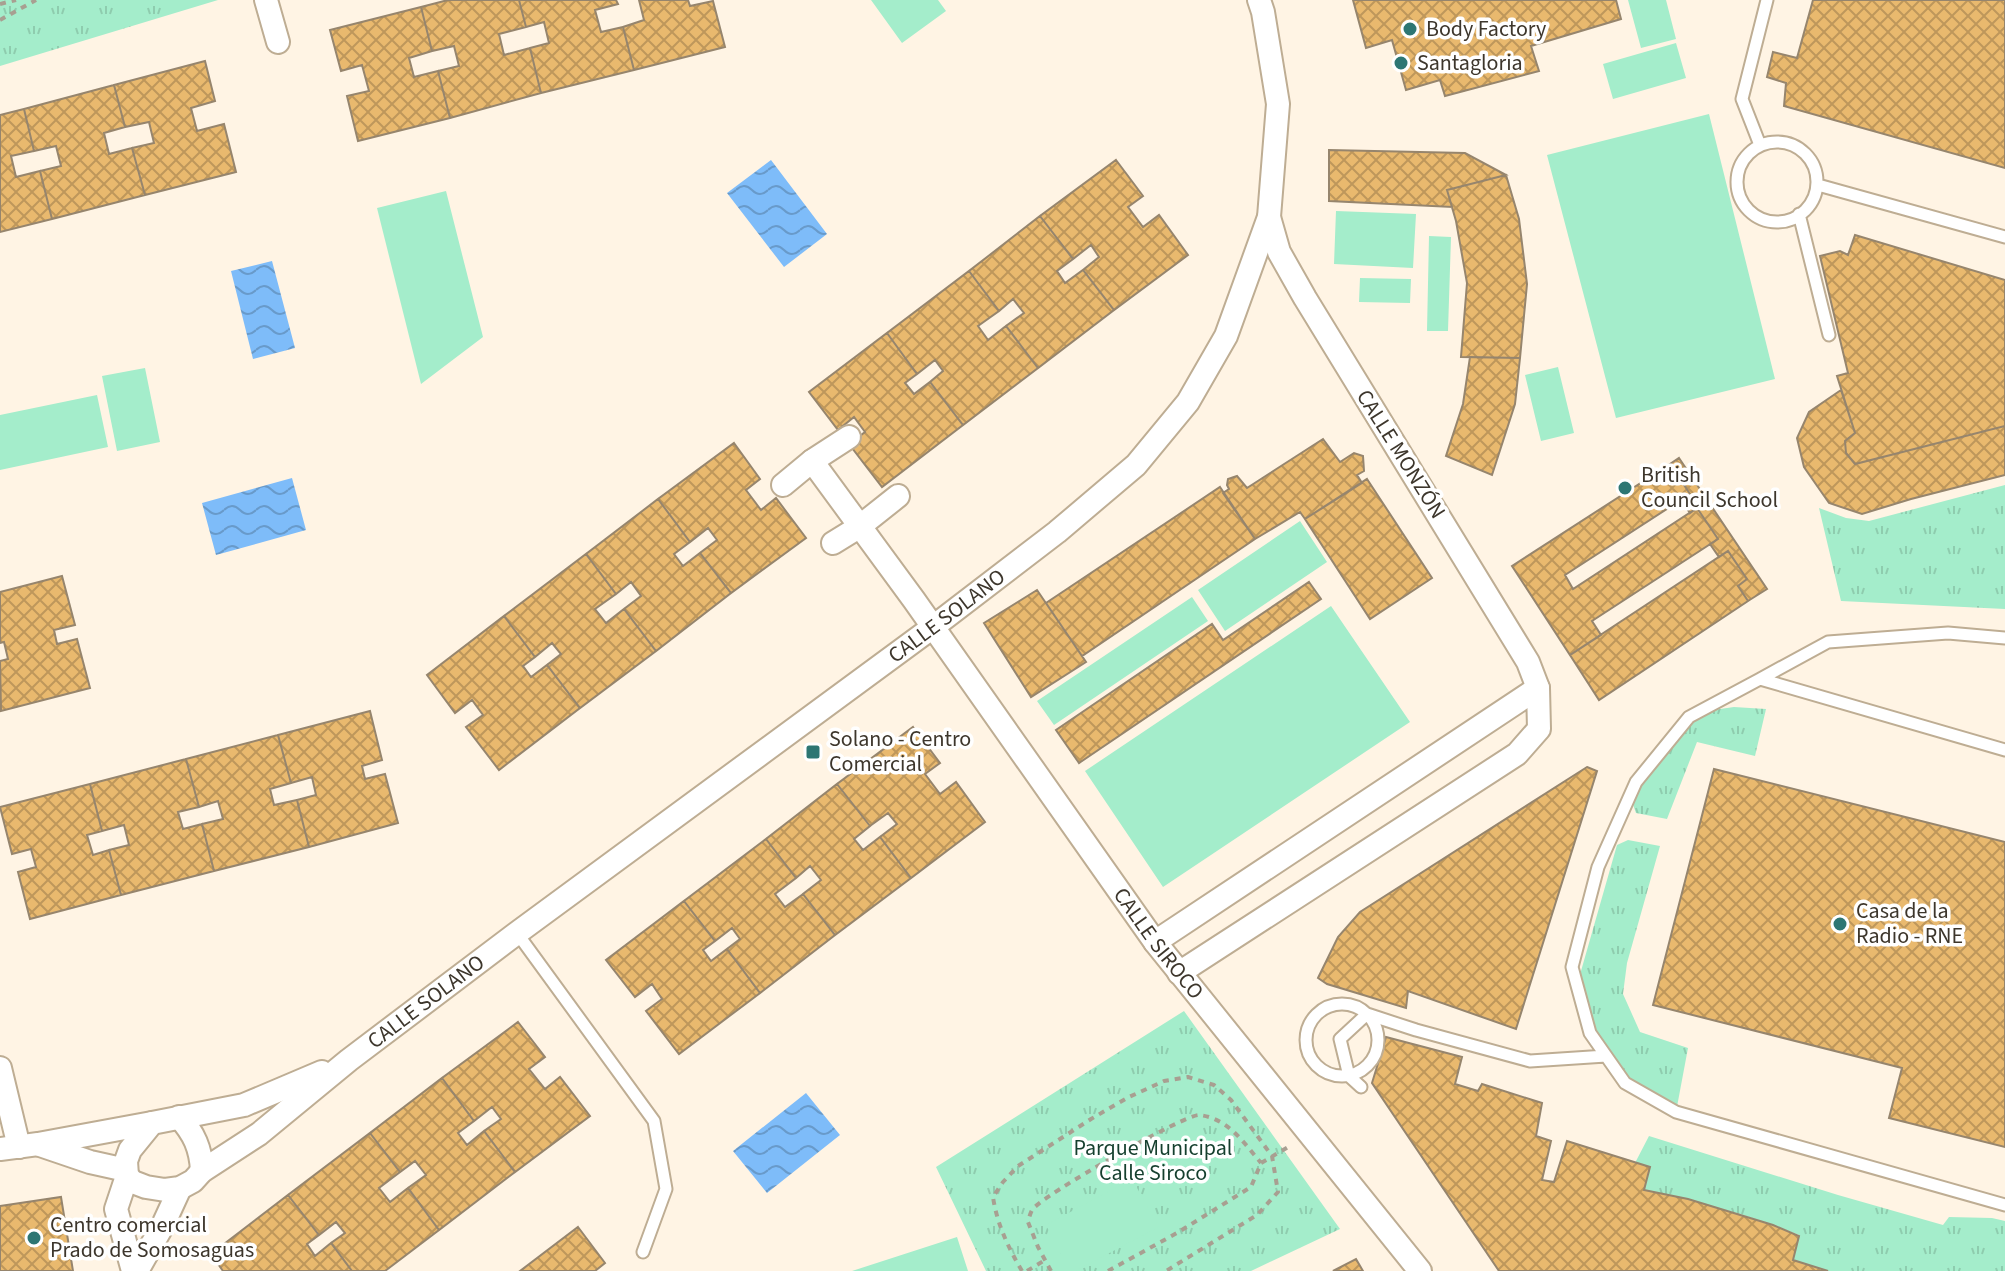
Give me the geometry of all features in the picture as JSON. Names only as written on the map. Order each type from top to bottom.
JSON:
[{"type":"street","points":[[266,0],[278,42]]},
{"type":"street","name":"CALLE SOLANO","points":[[180,1188],[259,1134],[349,1060],[517,933],[933,627],[1057,532],[1136,465],[1188,402],[1226,336],[1269,217],[1278,104],[1259,0]]},
{"type":"street","name":"CALLE MONZÓN","points":[[1179,973],[1517,754],[1539,729],[1538,688],[1528,662],[1285,264],[1269,217]]},
{"type":"street","points":[[783,485],[849,437]]},
{"type":"street","name":"CALLE SIROCO","points":[[812,461],[1155,942],[1420,1271]]},
{"type":"street","points":[[833,543],[898,496]]},
{"type":"street","points":[[1155,942],[1538,688]]},
{"type":"street","name":"CALLE SOLANO","points":[[19,1147],[244,1105],[349,1060]]},
{"type":"street","points":[[0,1068],[19,1147],[126,1173],[133,1182],[146,1187],[165,1190],[180,1188]]},
{"type":"street","points":[[179,1117],[191,1129],[201,1155],[202,1171]]},
{"type":"street","points":[[135,1271],[116,1209],[130,1150],[152,1123]]},
{"type":"street","points":[[135,1271],[163,1225],[180,1188]]},
{"type":"lane","points":[[1760,145],[1742,99],[1767,0]]},
{"type":"lane","points":[[1774,141],[1801,149],[1811,158],[1816,171],[1818,185],[1814,198],[1807,209],[1785,222],[1760,219],[1741,201],[1737,189],[1740,164],[1760,145],[1774,141]]},
{"type":"lane","points":[[1818,185],[2005,237]]},
{"type":"lane","points":[[1799,214],[1829,335]]},
{"type":"lane","points":[[2005,638],[1948,633],[1828,642],[1689,717],[1636,782],[1598,867],[1572,967],[1590,1033],[1625,1083],[1676,1112],[2005,1205]]},
{"type":"lane","points":[[1760,679],[2005,750]]},
{"type":"lane","points":[[517,933],[654,1121],[666,1189],[643,1252]]},
{"type":"lane","points":[[1367,1014],[1378,1033],[1375,1056],[1368,1065],[1349,1076],[1336,1076],[1315,1065],[1305,1042],[1312,1019],[1332,1005],[1345,1004],[1416,1030],[1530,1061],[1606,1056]]},
{"type":"lane","points":[[1361,1087],[1349,1076],[1340,1039],[1367,1014]]},
{"type":"path","points":[[0,4],[16,0]]},
{"type":"path","points":[[0,20],[36,0]]},
{"type":"path","points":[[1045,1260],[1024,1271],[1008,1247],[993,1197],[1003,1182],[1018,1166],[1129,1097],[1164,1081],[1188,1077],[1214,1085],[1231,1100],[1272,1156],[1278,1192],[1257,1215],[1166,1271]]},
{"type":"path","points":[[1051,1271],[1028,1222],[1032,1209],[1085,1174],[1195,1115],[1215,1118],[1232,1129],[1261,1163]]},
{"type":"path","points":[[1108,1271],[1251,1187],[1261,1163],[1309,1134]]},
{"type":"green space","points":[[0,0],[218,0],[0,66]]},
{"type":"green space","points":[[871,0],[938,0],[946,11],[902,43]]},
{"type":"green space","points":[[1628,0],[1666,0],[1676,39],[1641,48]]},
{"type":"green space","points":[[1676,43],[1686,78],[1613,99],[1603,64]]},
{"type":"green space","points":[[1709,114],[1775,379],[1616,418],[1547,155]]},
{"type":"green space","points":[[446,191],[483,337],[421,384],[377,208]]},
{"type":"green space","points":[[1336,211],[1416,214],[1413,268],[1334,264]]},
{"type":"green space","points":[[1429,236],[1451,237],[1448,331],[1427,331]]},
{"type":"green space","points":[[1360,278],[1411,279],[1410,303],[1359,302]]},
{"type":"green space","points":[[1558,367],[1574,433],[1541,441],[1525,375]]},
{"type":"green space","points":[[145,368],[160,442],[117,451],[102,376]]},
{"type":"green space","points":[[97,395],[108,447],[0,470],[0,415]]},
{"type":"green space","points":[[2005,485],[2005,609],[1841,601],[1819,508],[1846,518],[1869,521]]},
{"type":"green space","points":[[1300,521],[1327,562],[1225,631],[1198,590]]},
{"type":"green space","points":[[1192,597],[1208,621],[1054,725],[1037,701]]},
{"type":"green space","points":[[1331,606],[1410,722],[1163,887],[1085,771]]},
{"type":"green space","points":[[1734,707],[1766,709],[1755,756],[1697,742],[1667,819],[1636,813],[1630,796],[1699,712]]},
{"type":"green space","points":[[1628,840],[1660,846],[1627,963],[1623,994],[1640,1032],[1688,1048],[1676,1112],[1625,1083],[1590,1033],[1577,985],[1617,845]]},
{"type":"green space","name":"Parque Municipal Calle Siroco","points":[[1184,1011],[1340,1229],[1251,1271],[986,1271],[936,1167]]},
{"type":"green space","points":[[1649,1136],[1943,1225],[1949,1217],[2005,1221],[2005,1271],[1828,1271],[1793,1260],[1799,1235],[1723,1209],[1644,1190],[1649,1168],[1635,1163]]},
{"type":"green space","points":[[1132,1179],[1159,1227],[1075,1271],[1069,1271],[1046,1225]]},
{"type":"green space","points":[[957,1237],[968,1271],[852,1271]]},
{"type":"water","points":[[771,160],[827,234],[784,267],[727,193]]},
{"type":"water","points":[[272,261],[295,348],[253,359],[231,271]]},
{"type":"water","points":[[292,478],[306,530],[216,555],[202,503]]},
{"type":"water","points":[[806,1093],[840,1135],[767,1193],[733,1151]]},
{"type":"building","points":[[448,0],[519,0],[526,27],[499,34],[504,55],[530,48],[541,93],[450,118],[438,71],[459,66],[454,46],[432,51],[421,7]]},
{"type":"building","points":[[519,0],[616,0],[618,4],[595,10],[601,32],[623,27],[634,70],[541,93],[530,48],[549,43],[544,22],[526,27]]},
{"type":"building","points":[[639,0],[688,0],[690,6],[713,1],[725,47],[634,70],[623,27],[644,20]]},
{"type":"building","points":[[1353,0],[1616,0],[1621,19],[1531,46],[1539,71],[1445,96],[1440,80],[1406,90],[1392,40],[1366,48]]},
{"type":"building","points":[[1813,0],[2005,0],[2005,168],[1784,106],[1786,83],[1767,77],[1773,52],[1797,58]]},
{"type":"building","points":[[421,7],[432,51],[409,58],[414,77],[438,71],[450,118],[358,141],[347,96],[369,91],[362,65],[341,71],[330,30]]},
{"type":"building","points":[[205,61],[215,101],[191,108],[197,131],[224,124],[236,172],[145,195],[132,148],[154,143],[149,122],[125,127],[114,85]]},
{"type":"building","points":[[114,85],[125,127],[104,133],[109,154],[132,148],[145,195],[52,219],[40,171],[61,166],[56,146],[34,151],[24,109]]},
{"type":"building","points":[[24,109],[34,151],[11,156],[16,177],[40,171],[52,219],[0,232],[0,115]]},
{"type":"building","points":[[1329,150],[1465,153],[1506,175],[1447,190],[1452,207],[1329,201]]},
{"type":"building","points":[[1116,160],[1143,196],[1128,207],[1143,227],[1159,215],[1188,255],[1114,310],[1083,270],[1099,257],[1091,245],[1073,259],[1040,216]]},
{"type":"building","points":[[1506,175],[1519,219],[1527,284],[1520,358],[1461,357],[1467,283],[1447,190]]},
{"type":"building","points":[[1040,216],[1073,259],[1057,271],[1065,283],[1083,270],[1114,310],[1038,368],[1006,326],[1024,313],[1013,299],[999,311],[969,271]]},
{"type":"building","points":[[1855,235],[2005,280],[2005,426],[1855,464],[1846,453],[1845,441],[1855,433],[1837,376],[1848,373],[1820,256],[1840,251],[1848,255]]},
{"type":"building","points":[[969,271],[999,311],[978,326],[988,340],[1006,326],[1038,368],[963,425],[930,382],[943,371],[935,360],[917,374],[887,333]]},
{"type":"building","points":[[887,333],[917,374],[905,383],[914,394],[930,382],[963,425],[882,487],[849,444],[865,432],[854,417],[838,430],[809,392]]},
{"type":"building","points":[[1470,357],[1520,358],[1515,404],[1492,475],[1446,456],[1463,404]]},
{"type":"building","points":[[1841,390],[1855,433],[1845,441],[1846,453],[1855,464],[2005,426],[2005,475],[1862,514],[1829,503],[1804,467],[1797,438],[1809,412]]},
{"type":"building","points":[[1323,439],[1340,462],[1354,453],[1363,456],[1364,471],[1357,475],[1362,483],[1305,519],[1300,512],[1255,539],[1223,493],[1229,489],[1228,479],[1237,476],[1247,488]]},
{"type":"building","points":[[734,443],[760,479],[746,490],[761,510],[776,498],[806,538],[731,593],[700,553],[717,540],[708,528],[690,542],[658,499]]},
{"type":"building","points":[[1679,458],[1767,589],[1748,601],[1738,586],[1747,579],[1728,551],[1719,557],[1710,544],[1718,539],[1697,508],[1690,513],[1681,500],[1690,494],[1670,464]]},
{"type":"building","points":[[1670,464],[1690,494],[1565,575],[1573,589],[1697,508],[1718,539],[1592,621],[1601,635],[1570,655],[1512,566]]},
{"type":"building","points":[[1367,479],[1432,578],[1370,619],[1305,519]]},
{"type":"building","points":[[1220,487],[1255,539],[1082,656],[1046,603]]},
{"type":"building","points":[[658,499],[690,542],[674,554],[683,566],[700,553],[731,593],[656,651],[624,609],[641,596],[631,582],[616,594],[586,554]]},
{"type":"building","points":[[1728,551],[1747,579],[1738,586],[1748,601],[1599,700],[1570,655]]},
{"type":"building","points":[[586,554],[616,594],[595,609],[606,623],[624,609],[656,651],[580,708],[547,665],[561,654],[552,643],[535,657],[504,616]]},
{"type":"building","points":[[62,576],[75,625],[54,630],[57,644],[77,639],[90,688],[1,711],[0,661],[8,659],[4,642],[0,643],[0,592]]},
{"type":"building","points":[[1309,582],[1321,599],[1079,763],[1056,730],[1212,624],[1223,640]]},
{"type":"building","points":[[1037,590],[1086,662],[1031,697],[984,623]]},
{"type":"building","points":[[504,616],[535,657],[523,666],[531,677],[547,665],[580,708],[499,770],[466,727],[483,715],[472,700],[455,713],[427,675]]},
{"type":"building","points":[[370,711],[382,760],[362,766],[365,779],[385,774],[398,823],[309,847],[297,800],[316,795],[312,777],[291,783],[278,735]]},
{"type":"building","points":[[913,727],[940,763],[925,774],[940,794],[956,782],[985,822],[911,878],[880,837],[897,824],[888,813],[870,826],[837,784]]},
{"type":"building","points":[[278,735],[291,783],[270,789],[274,805],[297,800],[309,847],[214,871],[202,824],[223,819],[218,801],[199,807],[186,759]]},
{"type":"building","points":[[186,759],[199,807],[178,812],[183,829],[202,824],[214,871],[121,895],[109,850],[129,845],[124,825],[102,831],[90,784]]},
{"type":"building","points":[[1587,767],[1597,771],[1516,1029],[1408,991],[1406,1008],[1327,984],[1318,978],[1338,937],[1360,912]]},
{"type":"building","name":"Casa de la Radio - RNE","points":[[1714,769],[2005,842],[2005,1147],[1889,1118],[1902,1068],[1653,1005]]},
{"type":"building","points":[[90,784],[102,831],[87,835],[93,855],[109,850],[121,895],[30,919],[18,872],[36,867],[31,849],[12,854],[0,807]]},
{"type":"building","points":[[837,784],[870,826],[854,839],[863,850],[880,837],[911,878],[835,935],[803,894],[821,880],[810,866],[796,878],[766,839]]},
{"type":"building","points":[[766,839],[796,878],[775,894],[785,907],[803,894],[835,935],[760,993],[727,949],[740,939],[732,928],[715,941],[684,901]]},
{"type":"building","points":[[684,901],[715,941],[703,950],[711,961],[727,949],[760,993],[679,1054],[646,1011],[662,999],[652,984],[635,997],[606,960]]},
{"type":"building","points":[[518,1022],[545,1057],[529,1069],[545,1089],[560,1077],[590,1116],[515,1172],[484,1131],[501,1119],[492,1107],[474,1121],[442,1078]]},
{"type":"building","points":[[1386,1037],[1462,1057],[1455,1084],[1478,1091],[1482,1084],[1542,1103],[1536,1136],[1551,1141],[1542,1180],[1554,1182],[1567,1141],[1650,1167],[1644,1190],[1688,1199],[1799,1236],[1793,1260],[1828,1271],[1499,1271],[1372,1083]]},
{"type":"building","points":[[442,1078],[474,1121],[458,1133],[467,1145],[484,1131],[515,1172],[439,1230],[408,1188],[426,1175],[415,1161],[400,1172],[370,1133]]},
{"type":"building","points":[[370,1133],[400,1172],[379,1188],[390,1202],[408,1188],[439,1230],[385,1271],[352,1271],[331,1243],[345,1233],[336,1222],[319,1235],[288,1195]]},
{"type":"building","points":[[288,1195],[319,1235],[307,1244],[315,1256],[331,1243],[352,1271],[223,1271],[211,1254]]},
{"type":"building","name":"Centro comercial Prado de Somosaguas","points":[[61,1197],[73,1271],[0,1271],[0,1206]]},
{"type":"building","points":[[578,1227],[605,1263],[595,1271],[520,1271]]},
{"type":"building","points":[[1356,1259],[1363,1271],[1333,1271]]},
{"type":"place","name":"Body Factory","points":[[1410,29]]},
{"type":"place","name":"Santagloria","points":[[1401,63]]},
{"type":"place","name":"British Council School","points":[[1625,488]]},
{"type":"place","name":"Solano - Centro Comercial","points":[[813,752]]},
{"type":"place","name":"Casa de la Radio - RNE","points":[[1840,924]]},
{"type":"place","name":"Centro comercial Prado de Somosaguas","points":[[34,1238]]}]
